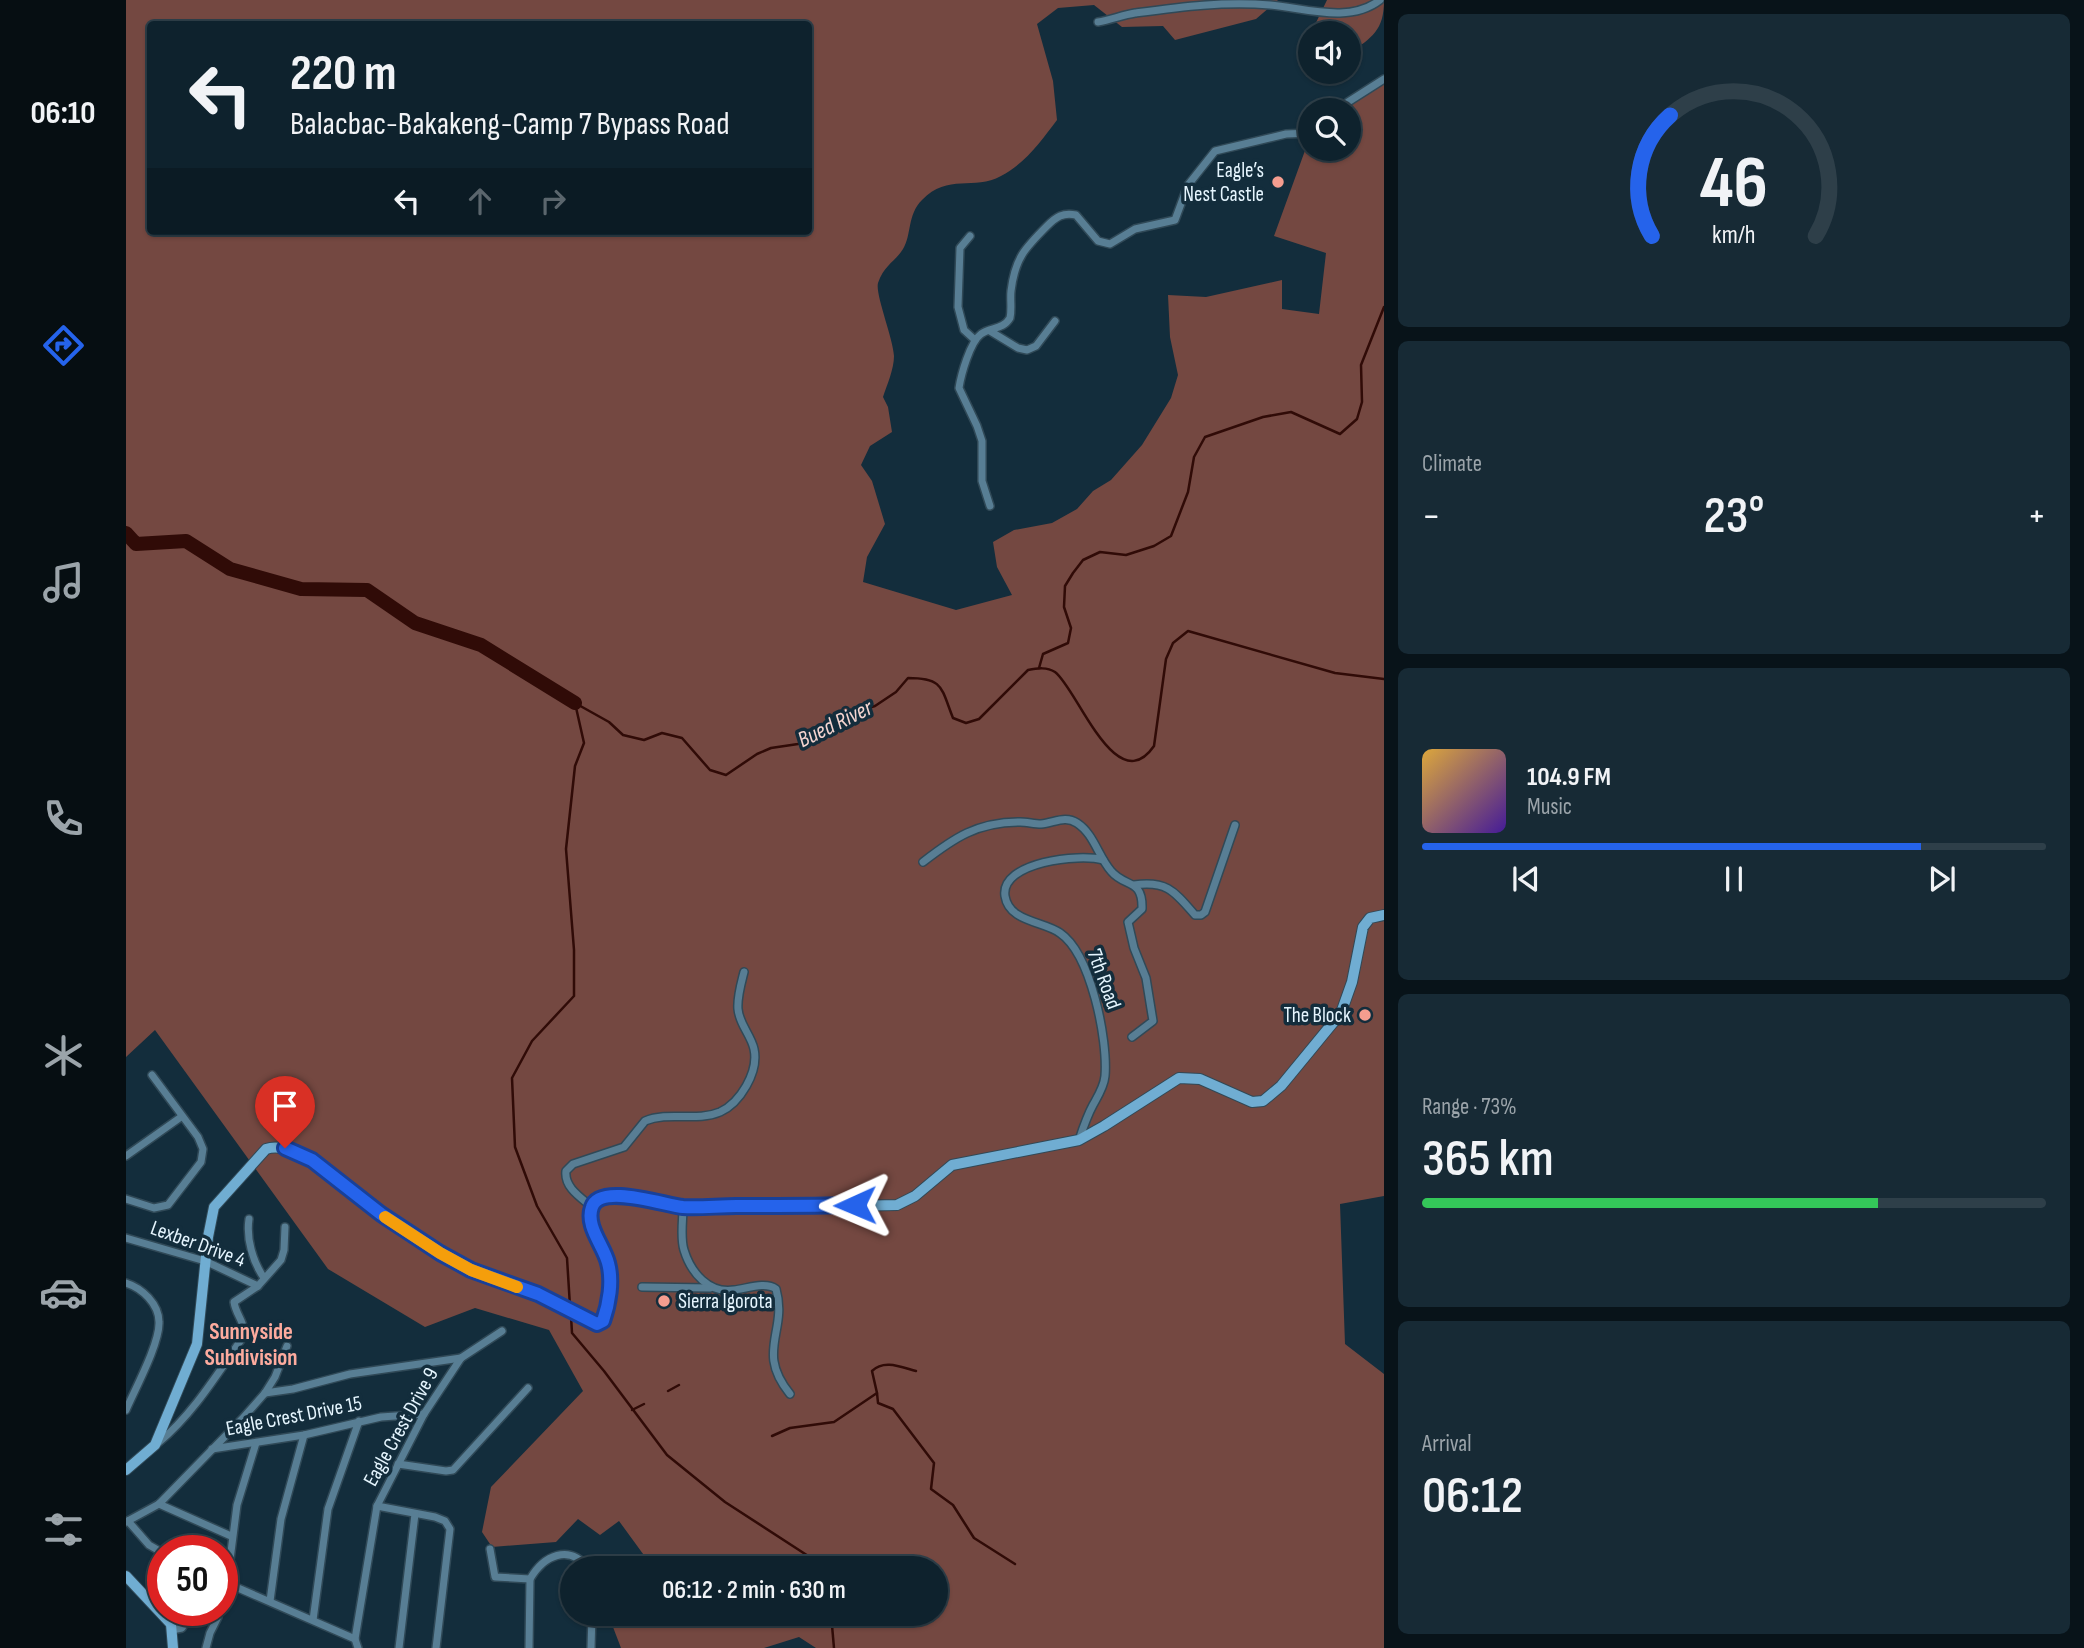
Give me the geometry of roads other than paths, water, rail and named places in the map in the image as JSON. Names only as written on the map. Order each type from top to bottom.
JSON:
[{"type":"main road","points":[[126,1469],[155,1446],[197,1343],[205,1261],[214,1207],[266,1149],[275,1146],[285,1148],[312,1160],[381,1214],[471,1270],[538,1294],[594,1323],[600,1323],[608,1302],[610,1278],[608,1263],[595,1234],[592,1206],[597,1200],[607,1196],[629,1197],[683,1207],[897,1205],[915,1196],[952,1165],[1079,1140],[1180,1078],[1200,1079],[1252,1102],[1263,1101],[1281,1086],[1341,1013],[1352,982],[1363,928],[1370,918],[1384,915]]},
{"type":"main road","points":[[126,1576],[171,1625],[173,1648]]},
{"type":"street","points":[[1098,22],[1181,6],[1270,5],[1340,12],[1360,11],[1380,0]]},
{"type":"street","points":[[1354,98],[1384,79]]},
{"type":"street","points":[[990,506],[982,481],[982,441],[972,413],[958,389],[975,340],[982,332],[1002,326],[1010,318],[1010,293],[1021,251],[1060,215],[1076,215],[1098,241],[1114,243],[1135,229],[1175,220],[1188,185],[1215,151],[1298,133]]},
{"type":"street","points":[[970,236],[960,248],[958,307],[964,331],[975,340]]},
{"type":"street","points":[[990,331],[1018,348],[1027,350],[1036,346],[1055,321]]},
{"type":"street","points":[[923,862],[961,834],[977,829],[1010,822],[1044,824],[1069,819],[1085,830],[1117,877],[1134,885],[1155,884],[1172,889],[1195,915],[1201,915],[1205,912],[1235,825]]},
{"type":"street","name":"7th Road","points":[[1079,1140],[1105,1078],[1104,1040],[1097,1006],[1076,951],[1068,939],[1058,931],[1017,914],[1005,898],[1005,887],[1010,877],[1028,867],[1089,857],[1103,860]]},
{"type":"street","points":[[1132,1037],[1153,1021],[1146,978],[1134,948],[1128,922],[1142,909],[1141,897],[1134,885]]},
{"type":"street","points":[[592,1206],[569,1186],[565,1177],[566,1171],[573,1164],[624,1147],[645,1121],[709,1115],[728,1107],[742,1092],[755,1057],[738,1008],[744,972]]},
{"type":"street","points":[[126,1199],[154,1208],[168,1205],[201,1162],[203,1149],[198,1137],[152,1075]]},
{"type":"street","points":[[126,1156],[181,1116]]},
{"type":"street","points":[[683,1207],[683,1249],[691,1265],[710,1288]]},
{"type":"street","points":[[249,1219],[247,1237],[264,1278]]},
{"type":"street","points":[[155,1446],[198,1401],[241,1340],[245,1327],[233,1306],[234,1302],[258,1286],[281,1260],[285,1227]]},
{"type":"street","name":"Lexber Drive 4","points":[[126,1238],[205,1261],[258,1286]]},
{"type":"street","points":[[126,1283],[142,1292],[154,1304],[159,1321],[148,1358],[126,1409]]},
{"type":"street","points":[[642,1287],[710,1288],[722,1291],[768,1285],[776,1289],[779,1312],[773,1346],[774,1364],[776,1374],[790,1394]]},
{"type":"street","points":[[265,1393],[293,1390],[350,1374],[461,1359],[502,1331]]},
{"type":"street","points":[[147,1543],[127,1522],[159,1504],[265,1393],[275,1377],[287,1346]]},
{"type":"street","name":"Eagle Crest Drive 9","points":[[356,1644],[377,1506],[424,1414],[461,1359]]},
{"type":"street","points":[[398,1464],[453,1470],[528,1388]]},
{"type":"street","name":"Eagle Crest Drive 15","points":[[212,1449],[304,1435],[394,1415],[424,1414]]},
{"type":"street","points":[[313,1620],[328,1509],[359,1421]]},
{"type":"street","points":[[270,1601],[281,1519],[304,1435]]},
{"type":"street","points":[[232,1535],[241,1488],[256,1443]]},
{"type":"street","points":[[159,1504],[230,1535]]},
{"type":"street","points":[[377,1506],[435,1517],[445,1521],[450,1530],[436,1648]]},
{"type":"street","points":[[399,1648],[415,1514]]},
{"type":"street","points":[[490,1549],[495,1577],[530,1579]]},
{"type":"street","points":[[529,1648],[530,1579],[536,1569],[554,1554],[571,1556]]},
{"type":"street","points":[[238,1587],[313,1620],[356,1644]]},
{"type":"street","points":[[172,1630],[183,1626]]},
{"type":"street","points":[[206,1648],[213,1626]]},
{"type":"street","points":[[591,1648],[592,1626]]},
{"type":"waterway","points":[[1039,668],[1043,654],[1068,643],[1071,628],[1064,607],[1065,586],[1083,560],[1100,552],[1126,555],[1154,546],[1171,536],[1188,492],[1194,457],[1205,437],[1263,417],[1291,412],[1340,434],[1357,419],[1362,402],[1361,365],[1384,307]]},
{"type":"waterway","name":"Bued River","points":[[126,533],[136,544],[186,541],[230,569],[301,589],[367,590],[415,623],[481,645],[575,703]]},
{"type":"waterway","name":"Bued River","points":[[575,703],[609,722],[623,735],[644,740],[662,733],[682,738],[710,770],[726,775],[757,754],[771,748],[798,744],[848,714],[875,706],[896,692],[908,678],[920,678],[935,683],[943,692],[953,718],[966,723],[979,719],[1028,670],[1039,668],[1055,672],[1064,682],[1098,736],[1112,751],[1126,760],[1140,759],[1154,746],[1166,659],[1173,643],[1188,631],[1335,673],[1384,679]]},
{"type":"waterway","points":[[570,1306],[567,1258],[537,1206],[515,1147],[512,1078],[532,1041],[574,996],[574,950],[566,849],[575,766],[584,743],[575,703]]},
{"type":"waterway","points":[[571,1316],[572,1333],[667,1455],[725,1502],[808,1556]]},
{"type":"waterway","points":[[772,1436],[790,1428],[834,1422],[877,1393],[872,1371],[877,1367],[893,1365],[916,1371]]},
{"type":"waterway","points":[[668,1391],[679,1385]]},
{"type":"waterway","points":[[877,1393],[878,1403],[893,1409],[934,1463],[931,1489],[953,1505],[974,1538],[1015,1564]]},
{"type":"waterway","points":[[632,1410],[644,1404]]},
{"type":"waterway","points":[[832,1626],[834,1648]]},
{"type":"place","name":"Eagle’s Nest Castle","points":[[1278,182]]},
{"type":"place","name":"The Block","points":[[1365,1015]]},
{"type":"place","name":"Sierra Igorota","points":[[664,1301]]},
{"type":"district","name":"Sunnyside Subdivision","points":[[251,1345]]}]
